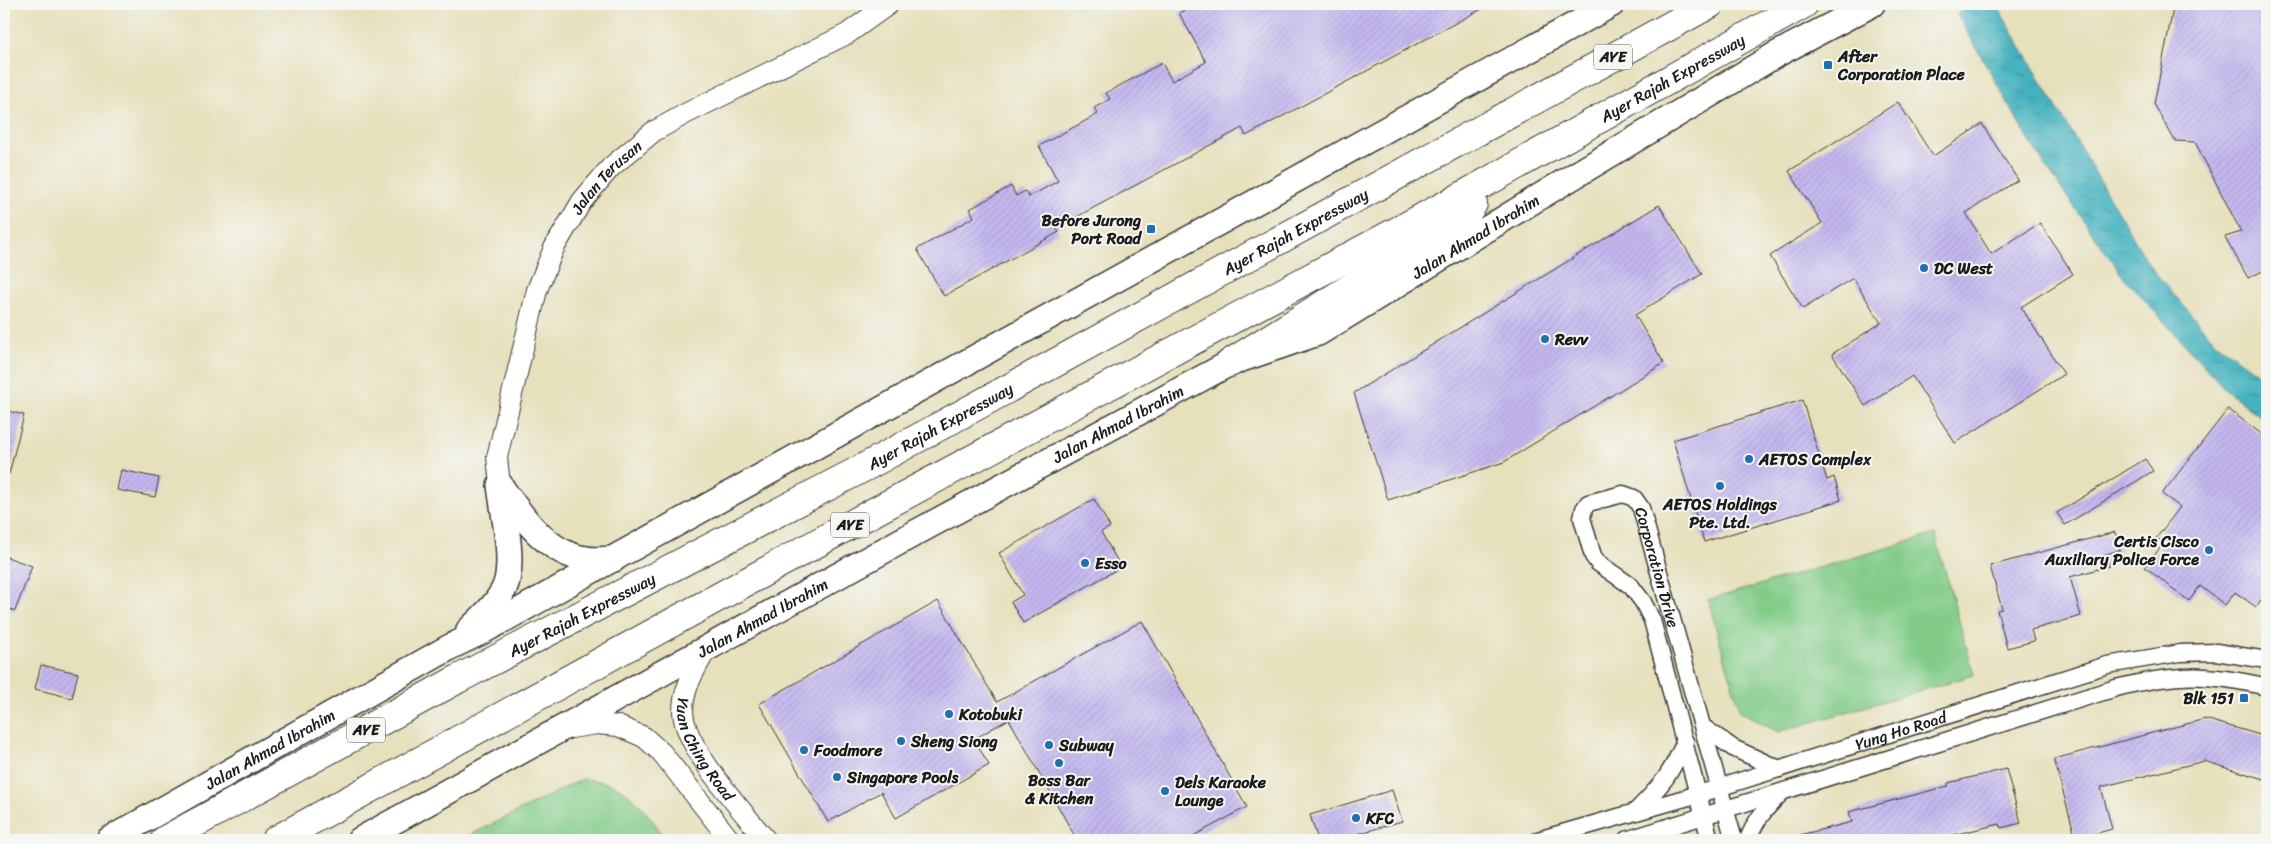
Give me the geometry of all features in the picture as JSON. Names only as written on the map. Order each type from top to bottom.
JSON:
[{"type":"highway","name":"Ayer Rajah Expressway","points":[[165,840],[458,679],[867,466],[1710,4]]},
{"type":"highway","name":"Ayer Rajah Expressway","points":[[276,840],[861,519],[1483,184],[1804,4]]},
{"type":"highway","points":[[1230,363],[1430,238],[1468,211],[1483,184]]},
{"type":"main road","name":"Jalan Ahmad Ibrahim","points":[[109,840],[450,647],[481,632],[854,427],[1414,112],[1612,4]]},
{"type":"main road","name":"Jalan Ahmad Ibrahim","points":[[360,840],[919,531],[1230,363],[1318,332],[1777,54],[1872,4]]},
{"type":"main road","points":[[500,486],[522,516],[562,553],[587,560],[614,559]]},
{"type":"main road","points":[[450,647],[488,612],[504,588],[509,566],[500,486]]},
{"type":"street","name":"Jalan Terusan","points":[[500,486],[497,457],[537,290],[554,248],[582,201],[612,167],[653,132],[685,114],[846,34],[889,4]]},
{"type":"street","name":"Corporation Drive","points":[[1710,840],[1700,794],[1652,620],[1643,602],[1631,586],[1598,563],[1593,556],[1582,518],[1588,503],[1623,494],[1634,498],[1641,508],[1734,840]]},
{"type":"street","name":"Yuan Ching Road","points":[[706,650],[691,676],[684,698],[685,727],[690,739],[715,774],[766,840]]},
{"type":"street","name":"Yung Ho Road","points":[[1538,840],[1720,788],[2108,665],[2180,653],[2216,652],[2267,660]]},
{"type":"street","name":"Yung Ho Road","points":[[1626,840],[2153,678],[2179,675],[2213,676],[2267,687]]},
{"type":"street","name":"Yuan Ching Road","points":[[560,729],[597,724],[618,726],[644,737],[662,753],[730,840]]},
{"type":"street","points":[[1703,727],[1733,748],[1779,769]]},
{"type":"street","points":[[1636,812],[1663,783],[1674,767],[1685,740]]},
{"type":"street","points":[[1748,840],[1754,824],[1765,808],[1785,790]]},
{"type":"street","points":[[1644,835],[1674,840]]},
{"type":"green space","points":[[1935,534],[1974,675],[1778,732],[1740,711],[1708,600]]},
{"type":"green space","points":[[583,779],[613,785],[624,791],[641,806],[667,840],[460,840]]},
{"type":"water","points":[[1977,4],[1996,4],[2151,268],[2216,343],[2267,380],[2267,422],[2224,388],[2121,274],[2036,152],[1957,14]]},
{"type":"building","points":[[1195,4],[1491,4],[1246,136],[1242,128],[1056,228],[1059,232],[944,296],[917,249],[974,217],[970,209],[1011,186],[1016,196],[1025,191],[1029,197],[1058,181],[1039,146],[1098,114],[1094,108],[1110,99],[1106,93],[1162,63],[1172,81],[1206,62],[1179,13]]},
{"type":"building","points":[[2174,4],[2267,4],[2267,269],[2248,278],[2225,237],[2241,232],[2195,142],[2175,141],[2154,104]]},
{"type":"building","points":[[1898,102],[1933,156],[1982,124],[2018,180],[1966,213],[1991,254],[2040,223],[2073,274],[2021,307],[2064,374],[1955,443],[1912,376],[1865,406],[1832,354],[1881,323],[1853,278],[1803,309],[1770,256],[1822,223],[1789,171]]},
{"type":"building","name":"Revv","points":[[1659,205],[1702,274],[1635,315],[1664,363],[1504,462],[1388,500],[1354,393]]},
{"type":"building","name":"AETOS Complex","points":[[1802,400],[1827,480],[1834,477],[1841,500],[1704,542],[1673,440]]},
{"type":"building","points":[[2228,409],[2267,438],[2267,604],[2261,600],[2256,607],[2235,592],[2225,605],[2200,586],[2189,601],[2145,567],[2168,538],[2154,541],[2180,507],[2162,494]]},
{"type":"building","points":[[4,410],[24,415],[9,474],[4,473]]},
{"type":"building","points":[[2145,459],[2153,471],[2065,525],[2057,513]]},
{"type":"building","points":[[121,470],[159,478],[155,497],[117,490]]},
{"type":"building","name":"Esso","points":[[1094,499],[1110,527],[1101,532],[1121,567],[1023,623],[1011,602],[1023,595],[999,553]]},
{"type":"building","points":[[2115,532],[2120,550],[2106,554],[2109,566],[2070,577],[2081,616],[2031,630],[2034,641],[2007,648],[1997,610],[2002,609],[1990,566]]},
{"type":"building","points":[[4,556],[32,566],[15,611],[4,607]]},
{"type":"building","points":[[938,601],[997,702],[1142,621],[1247,807],[1186,840],[1077,840],[1009,719],[974,739],[989,765],[896,818],[881,792],[828,822],[759,704]]},
{"type":"building","points":[[41,665],[78,673],[72,698],[35,689]]},
{"type":"building","points":[[2205,719],[2267,737],[2267,780],[2204,761],[2101,787],[2112,829],[2076,839],[2054,759]]},
{"type":"building","points":[[2006,769],[2021,823],[2001,828],[2000,824],[1931,840],[1801,840],[1800,835],[1852,822],[1849,812],[1948,786],[1948,783]]},
{"type":"building","name":"KFC","points":[[1392,790],[1402,821],[1337,840],[1318,840],[1310,815]]},
{"type":"place","name":"After Corporation Place","points":[[1828,65]]},
{"type":"place","name":"Before Jurong Port Road","points":[[1151,229]]},
{"type":"place","name":"DC West","points":[[1924,268]]},
{"type":"place","name":"Revv","points":[[1545,339]]},
{"type":"place","name":"AETOS Complex","points":[[1749,459]]},
{"type":"place","name":"AETOS Holdings Pte. Ltd.","points":[[1720,486]]},
{"type":"place","name":"Certis Cisco Auxiliary Police Force","points":[[2209,550]]},
{"type":"place","name":"Esso","points":[[1085,563]]},
{"type":"place","name":"Blk 151","points":[[2244,698]]},
{"type":"place","name":"Kotobuki","points":[[949,714]]},
{"type":"place","name":"Sheng Siong","points":[[901,741]]},
{"type":"place","name":"Subway","points":[[1049,745]]},
{"type":"place","name":"Foodmore","points":[[804,750]]},
{"type":"place","name":"Boss Bar & Kitchen","points":[[1059,763]]},
{"type":"place","name":"Singapore Pools","points":[[837,777]]},
{"type":"place","name":"Dels Karaoke Lounge","points":[[1165,791]]},
{"type":"place","name":"KFC","points":[[1356,818]]}]
